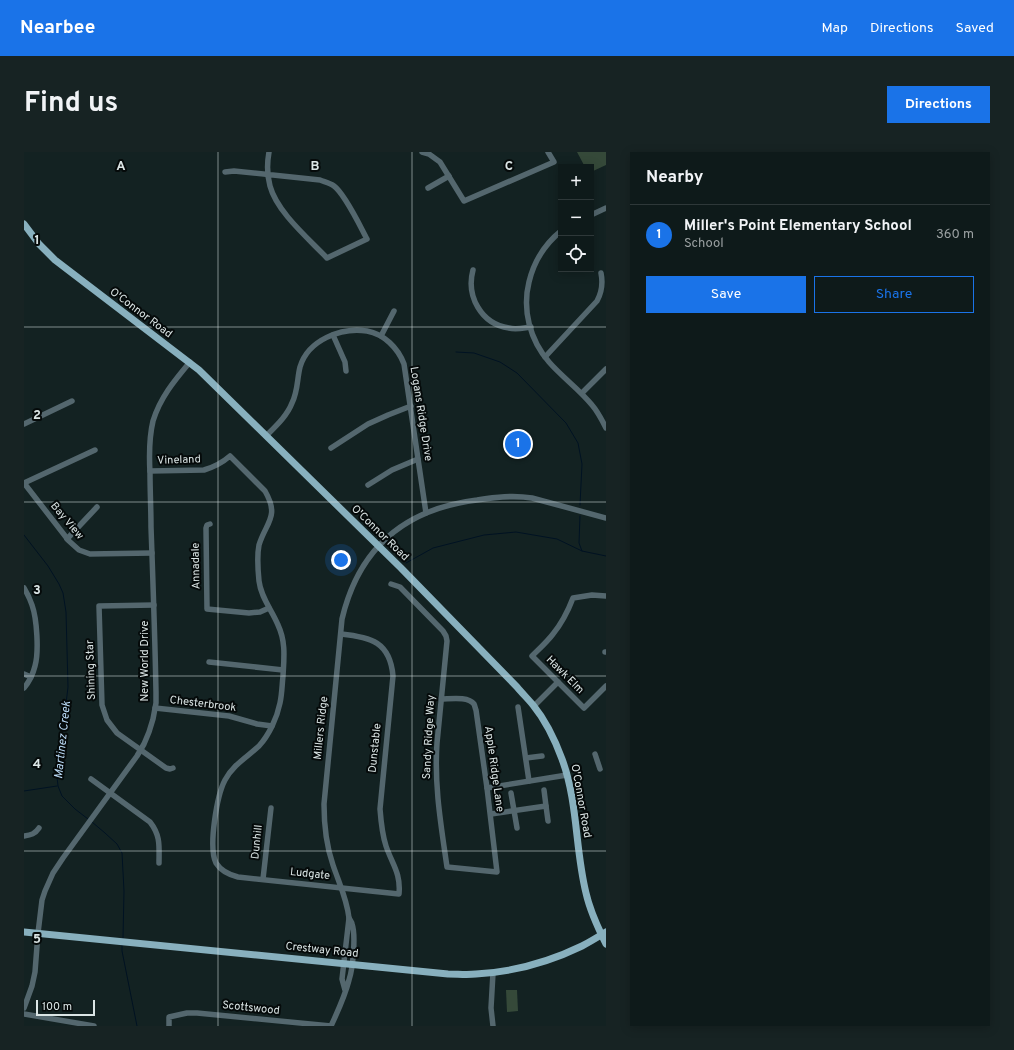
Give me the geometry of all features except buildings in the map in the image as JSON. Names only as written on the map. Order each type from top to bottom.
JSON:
[{"type":"main road","name":"O'Connor Road","points":[[24,224],[39,244],[55,260],[199,370],[424,591],[534,706],[552,736],[567,775],[586,893],[592,915],[604,933]]},
{"type":"main road","name":"Crestway Road","points":[[24,932],[448,974],[493,972],[523,967],[550,960],[583,946],[604,933]]},
{"type":"main road","points":[[604,933],[606,944]]},
{"type":"street","points":[[225,172],[234,171],[268,174],[327,182],[335,186],[342,194],[367,239],[327,258],[285,215],[278,204],[270,186],[268,174],[269,152]]},
{"type":"street","points":[[422,152],[429,154],[440,162],[464,201],[554,162],[548,152]]},
{"type":"street","points":[[428,188],[449,176]]},
{"type":"street","points":[[594,214],[606,208]]},
{"type":"street","points":[[558,234],[544,248],[530,276],[527,290],[527,315],[532,334],[545,357],[593,405],[606,428]]},
{"type":"street","points":[[473,270],[471,284],[474,298],[483,315],[494,323],[503,327],[517,329],[531,327]]},
{"type":"street","points":[[545,357],[597,301],[602,286],[601,273]]},
{"type":"street","points":[[381,336],[394,311]]},
{"type":"street","name":"Logans Ridge Drive","points":[[266,436],[285,415],[292,403],[297,390],[300,369],[304,358],[319,342],[333,335],[360,330],[370,331],[381,336],[394,346],[402,359],[405,369],[426,513]]},
{"type":"street","points":[[333,335],[345,362],[346,371]]},
{"type":"street","name":"New World Drive","points":[[24,1008],[32,986],[42,900],[48,884],[56,868],[140,750],[150,732],[155,708],[156,692],[150,439],[156,413],[166,393],[190,362]]},
{"type":"street","points":[[582,394],[606,369]]},
{"type":"street","points":[[24,424],[72,401]]},
{"type":"street","points":[[331,448],[368,424],[388,414],[410,406]]},
{"type":"street","points":[[24,483],[95,450]]},
{"type":"street","name":"Vineland","points":[[150,471],[204,470],[218,465],[230,456],[265,491],[271,504],[271,519],[261,540],[258,552],[260,588],[269,608]]},
{"type":"street","points":[[368,485],[392,470],[418,459]]},
{"type":"street","name":"Bay View","points":[[24,483],[67,539],[76,548],[90,554],[152,553]]},
{"type":"street","name":"Millers Ridge","points":[[345,990],[342,979],[349,918],[345,895],[333,865],[329,850],[325,827],[324,804],[342,618],[351,589],[357,576],[378,546],[389,535],[400,527],[426,513],[451,504],[497,497],[521,496],[606,518]]},
{"type":"street","points":[[67,539],[97,507]]},
{"type":"street","name":"Annadale","points":[[210,524],[207,525],[206,528],[207,609],[249,613],[260,612],[269,608]]},
{"type":"street","name":"Sandy Ridge Way","points":[[391,584],[400,587],[443,631],[447,641],[448,656],[441,699],[436,754],[438,807],[447,867],[497,872]]},
{"type":"street","points":[[24,588],[32,605],[36,628],[35,668],[24,688]]},
{"type":"street","name":"Hawk Elm","points":[[606,596],[592,595],[573,598],[561,624],[553,635],[532,656],[584,708],[606,686]]},
{"type":"street","name":"Shining Star","points":[[154,605],[99,606],[102,700],[107,720],[114,729],[140,750],[166,768],[173,768]]},
{"type":"street","points":[[269,608],[279,627],[285,651],[280,704],[272,726]]},
{"type":"street","name":"Dunstable","points":[[341,634],[364,637],[376,643],[385,652],[392,668],[393,676],[380,809],[386,848],[399,878],[399,894]]},
{"type":"street","points":[[209,662],[283,670]]},
{"type":"street","points":[[24,674],[31,677]]},
{"type":"street","points":[[534,706],[558,682]]},
{"type":"street","name":"Apple Ridge Lane","points":[[441,699],[462,698],[473,703],[476,710],[488,788],[497,872]]},
{"type":"street","points":[[518,707],[529,781]]},
{"type":"street","name":"Chesterbrook","points":[[155,708],[229,716],[257,724],[272,726]]},
{"type":"street","name":"Ludgate","points":[[272,726],[259,746],[233,769],[224,782],[220,792],[216,810],[212,850],[214,858],[220,868],[233,876],[399,894]]},
{"type":"street","points":[[595,754],[600,769]]},
{"type":"street","points":[[526,758],[542,756]]},
{"type":"street","points":[[488,788],[567,775]]},
{"type":"street","points":[[91,779],[154,827],[159,843],[158,863]]},
{"type":"street","points":[[544,790],[548,821]]},
{"type":"street","points":[[511,793],[516,828]]},
{"type":"street","points":[[491,814],[546,806]]},
{"type":"street","name":"Dunhill","points":[[263,879],[271,808]]},
{"type":"street","points":[[24,836],[32,835],[39,828]]},
{"type":"street","name":"Millers Ridge","points":[[331,1026],[350,979],[353,945],[352,924],[349,918]]},
{"type":"street","points":[[346,944],[353,945]]},
{"type":"street","points":[[493,972],[491,1008],[493,1026]]},
{"type":"street","name":"Scottswood","points":[[169,1026],[170,1017],[187,1013],[197,1013],[331,1026]]},
{"type":"street","points":[[24,1014],[94,1026]]},
{"type":"street","points":[[267,1019],[268,1026]]},
{"type":"green space","points":[[577,152],[606,152],[606,165],[594,171],[594,164],[583,164]]},
{"type":"green space","points":[[506,990],[517,990],[518,1011],[507,1012]]},
{"type":"waterway","points":[[456,352],[474,353],[500,362],[517,373],[566,423],[578,443],[582,464],[580,505]]},
{"type":"waterway","points":[[580,516],[579,543],[582,551]]},
{"type":"waterway","points":[[406,563],[433,548],[484,535],[516,532],[557,539],[582,551],[606,556]]},
{"type":"waterway","name":"Martinez Creek","points":[[24,535],[48,566],[63,593],[66,612],[68,687],[57,777],[58,786],[62,796],[88,819]]},
{"type":"waterway","points":[[24,791],[57,786]]},
{"type":"waterway","name":"Martinez Creek","points":[[92,822],[117,844],[122,853],[124,891],[123,938]]},
{"type":"waterway","name":"Martinez Creek","points":[[122,945],[137,1026]]},
{"type":"place","name":"Miller's Point Elementary School","points":[[518,444]]}]
